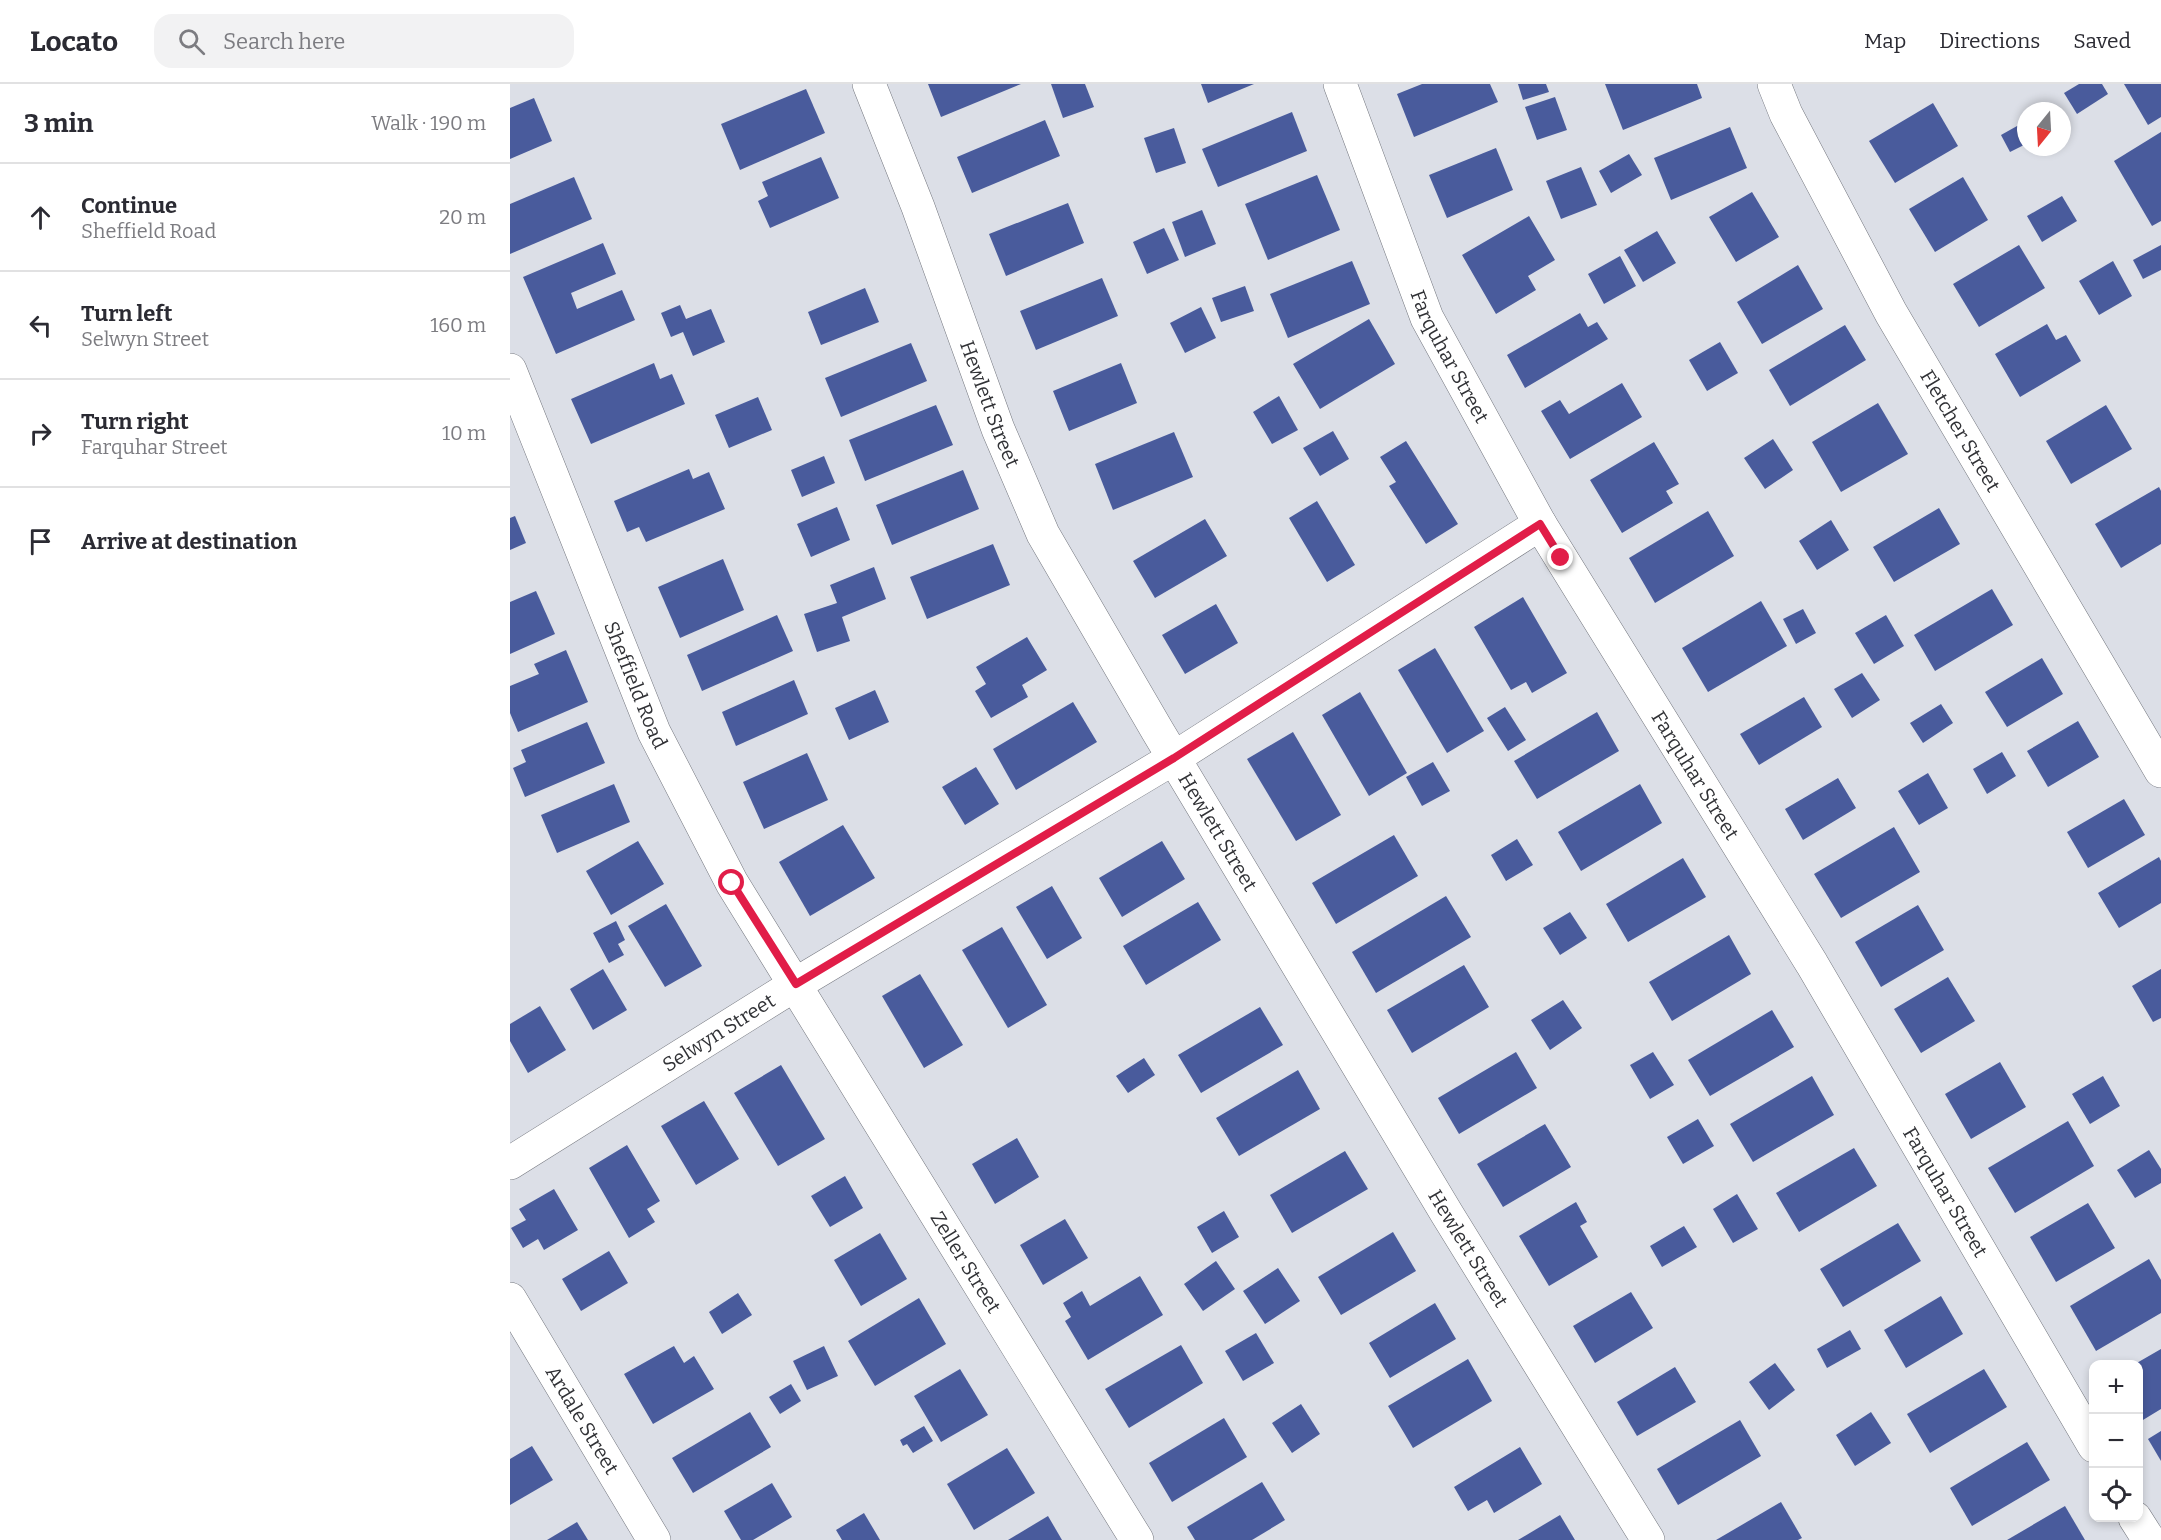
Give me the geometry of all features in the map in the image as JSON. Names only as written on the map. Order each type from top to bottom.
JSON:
[{"type":"street","name":"Hewlett Street","points":[[869,84],[918,207],[998,429],[1043,534],[1174,758],[1448,1214],[1648,1540]]},
{"type":"street","name":"Farquhar Street","points":[[1340,84],[1427,318],[1540,524],[1812,964],[2089,1437]]},
{"type":"street","name":"Fletcher Street","points":[[1774,84],[1786,114],[1891,313],[2161,771]]},
{"type":"street","name":"Sheffield Road","points":[[510,370],[654,732],[732,883],[796,984]]},
{"type":"street","name":"Selwyn Street","points":[[510,1163],[796,984],[1174,758],[1540,524]]},
{"type":"street","name":"Zeller Street","points":[[796,984],[1137,1540]]},
{"type":"street","name":"Ardale Street","points":[[510,1299],[654,1540]]},
{"type":"street","points":[[2138,1522],[2149,1540]]},
{"type":"building","points":[[928,84],[1021,84],[941,117]]},
{"type":"building","points":[[1051,84],[1085,84],[1094,107],[1063,118]]},
{"type":"building","points":[[1201,84],[1254,84],[1208,103]]},
{"type":"building","points":[[1422,84],[1490,84],[1498,102],[1414,137],[1397,94]]},
{"type":"building","points":[[1518,84],[1546,84],[1549,92],[1523,100]]},
{"type":"building","points":[[1605,84],[1697,84],[1702,98],[1623,130]]},
{"type":"building","points":[[2079,84],[2102,84],[2108,94],[2077,114],[2064,93]]},
{"type":"building","points":[[2124,84],[2161,84],[2161,117],[2148,125]]},
{"type":"building","points":[[806,89],[825,133],[740,170],[721,124]]},
{"type":"building","points":[[1555,97],[1567,130],[1537,140],[1525,107]]},
{"type":"building","points":[[534,98],[552,141],[510,159],[510,108]]},
{"type":"building","points":[[1933,103],[1958,146],[1895,183],[1869,141]]},
{"type":"building","points":[[1292,112],[1307,151],[1218,187],[1202,149]]},
{"type":"building","points":[[1045,120],[1060,156],[972,193],[957,157]]},
{"type":"building","points":[[2017,126],[2017,148],[2010,152],[2001,135]]},
{"type":"building","points":[[1730,127],[1747,168],[1671,200],[1654,158]]},
{"type":"building","points":[[1174,128],[1186,163],[1156,173],[1144,138]]},
{"type":"building","points":[[2161,132],[2161,221],[2152,226],[2114,161]]},
{"type":"building","points":[[1496,148],[1513,190],[1447,218],[1429,175]]},
{"type":"building","points":[[1629,154],[1642,175],[1611,193],[1599,171]]},
{"type":"building","points":[[821,157],[839,198],[770,228],[758,201],[768,196],[762,182]]},
{"type":"building","points":[[1581,167],[1597,205],[1561,219],[1546,181]]},
{"type":"building","points":[[1317,175],[1340,230],[1268,260],[1245,204]]},
{"type":"building","points":[[574,177],[592,219],[510,254],[510,204]]},
{"type":"building","points":[[1963,177],[1988,220],[1935,252],[1909,209]]},
{"type":"building","points":[[1752,192],[1779,237],[1736,262],[1709,217]]},
{"type":"building","points":[[2062,196],[2077,221],[2042,242],[2027,216]]},
{"type":"building","points":[[1068,203],[1084,243],[1006,276],[989,234]]},
{"type":"building","points":[[1202,210],[1216,244],[1185,257],[1172,222]]},
{"type":"building","points":[[1529,216],[1555,260],[1528,276],[1536,290],[1496,314],[1462,255]]},
{"type":"building","points":[[1164,228],[1179,260],[1147,274],[1133,242]]},
{"type":"building","points":[[1657,231],[1676,263],[1643,282],[1624,250]]},
{"type":"building","points":[[603,243],[616,274],[571,293],[577,309],[622,290],[635,320],[556,354],[523,277]]},
{"type":"building","points":[[2019,245],[2045,288],[1979,327],[1953,284]]},
{"type":"building","points":[[2161,245],[2161,270],[2143,279],[2133,260]]},
{"type":"building","points":[[1620,256],[1636,286],[1604,304],[1588,274]]},
{"type":"building","points":[[1352,261],[1370,304],[1288,338],[1270,294]]},
{"type":"building","points":[[2113,261],[2132,296],[2099,315],[2079,281]]},
{"type":"building","points":[[1798,265],[1823,309],[1762,344],[1737,302]]},
{"type":"building","points":[[1102,278],[1118,316],[1036,350],[1020,311]]},
{"type":"building","points":[[1245,286],[1254,311],[1221,322],[1212,298]]},
{"type":"building","points":[[865,288],[879,322],[821,345],[808,312]]},
{"type":"building","points":[[680,305],[686,319],[711,309],[725,342],[693,356],[683,332],[671,337],[661,313]]},
{"type":"building","points":[[1201,307],[1216,338],[1185,353],[1170,323]]},
{"type":"building","points":[[1580,313],[1588,327],[1597,322],[1608,339],[1525,388],[1507,355]]},
{"type":"building","points":[[1369,319],[1395,364],[1320,409],[1293,364]]},
{"type":"building","points":[[2047,324],[2056,340],[2066,335],[2081,361],[2020,397],[1995,354]]},
{"type":"building","points":[[1845,325],[1866,360],[1790,406],[1769,370]]},
{"type":"building","points":[[1720,342],[1738,373],[1707,391],[1689,360]]},
{"type":"building","points":[[911,343],[927,381],[841,417],[825,378]]},
{"type":"building","points":[[654,363],[660,379],[672,374],[685,404],[591,444],[571,399]]},
{"type":"building","points":[[1121,363],[1137,403],[1069,431],[1053,391]]},
{"type":"building","points":[[1622,383],[1642,417],[1570,459],[1541,411],[1560,400],[1569,414]]},
{"type":"building","points":[[1279,396],[1298,430],[1272,444],[1253,412]]},
{"type":"building","points":[[758,397],[772,430],[729,448],[715,415]]},
{"type":"building","points":[[1878,403],[1908,454],[1841,492],[1812,442]]},
{"type":"building","points":[[936,405],[953,445],[865,481],[849,440]]},
{"type":"building","points":[[2106,405],[2132,449],[2071,484],[2046,441]]},
{"type":"building","points":[[1333,431],[1349,459],[1320,476],[1303,448]]},
{"type":"building","points":[[1174,432],[1193,477],[1113,510],[1095,464]]},
{"type":"building","points":[[1773,439],[1793,470],[1765,489],[1744,458]]},
{"type":"building","points":[[1406,441],[1458,524],[1426,544],[1389,486],[1396,482],[1380,457]]},
{"type":"building","points":[[1654,442],[1679,484],[1666,491],[1673,503],[1622,533],[1590,480]]},
{"type":"building","points":[[824,456],[835,483],[802,497],[791,470]]},
{"type":"building","points":[[689,469],[693,479],[709,472],[725,509],[646,542],[639,527],[627,532],[614,501]]},
{"type":"building","points":[[963,470],[979,509],[892,545],[876,505]]},
{"type":"building","points":[[2159,487],[2161,491],[2161,544],[2121,568],[2095,524]]},
{"type":"building","points":[[1317,501],[1355,565],[1327,582],[1289,518]]},
{"type":"building","points":[[837,507],[850,540],[811,557],[797,524]]},
{"type":"building","points":[[1939,508],[1960,544],[1894,582],[1873,547]]},
{"type":"building","points":[[1708,511],[1734,556],[1655,603],[1629,558]]},
{"type":"building","points":[[515,516],[526,543],[510,550],[510,518]]},
{"type":"building","points":[[1205,519],[1227,556],[1155,598],[1133,561]]},
{"type":"building","points":[[1831,520],[1849,550],[1817,570],[1799,541]]},
{"type":"building","points":[[993,544],[1010,585],[927,619],[910,577]]},
{"type":"building","points":[[723,559],[744,610],[680,638],[658,587]]},
{"type":"building","points":[[874,567],[886,599],[842,617],[850,641],[817,652],[804,614],[837,603],[830,585]]},
{"type":"building","points":[[1992,589],[2013,625],[1935,671],[1914,635]]},
{"type":"building","points":[[536,591],[555,634],[510,654],[510,602]]},
{"type":"building","points":[[1523,597],[1567,673],[1532,693],[1526,682],[1511,690],[1474,627]]},
{"type":"building","points":[[1761,601],[1787,646],[1708,692],[1682,648]]},
{"type":"building","points":[[1216,604],[1238,643],[1185,674],[1162,635]]},
{"type":"building","points":[[1803,609],[1816,633],[1796,644],[1783,619]]},
{"type":"building","points":[[777,615],[793,651],[702,691],[687,655]]},
{"type":"building","points":[[1886,615],[1904,646],[1874,664],[1855,633]]},
{"type":"building","points":[[1027,637],[1047,670],[1022,685],[1028,697],[991,718],[975,691],[986,684],[976,667]]},
{"type":"building","points":[[1435,648],[1484,731],[1447,753],[1398,670]]},
{"type":"building","points":[[566,650],[588,702],[518,732],[510,713],[510,686],[539,674],[534,664]]},
{"type":"building","points":[[2042,658],[2063,694],[2007,727],[1985,692]]},
{"type":"building","points":[[1862,673],[1880,700],[1852,718],[1834,689]]},
{"type":"building","points":[[794,680],[808,714],[736,746],[722,712]]},
{"type":"building","points":[[875,690],[889,722],[849,740],[835,708]]},
{"type":"building","points":[[1360,692],[1407,773],[1369,796],[1322,715]]},
{"type":"building","points":[[1804,697],[1822,727],[1759,765],[1740,734]]},
{"type":"building","points":[[1073,702],[1097,742],[1016,790],[993,749]]},
{"type":"building","points":[[1941,704],[1953,723],[1923,743],[1910,723]]},
{"type":"building","points":[[1505,707],[1526,740],[1508,751],[1487,718]]},
{"type":"building","points":[[1597,712],[1619,751],[1537,799],[1514,761]]},
{"type":"building","points":[[2078,721],[2099,757],[2048,787],[2027,751]]},
{"type":"building","points":[[587,722],[605,763],[525,797],[513,768],[526,762],[521,750]]},
{"type":"building","points":[[1293,732],[1341,815],[1296,841],[1247,759]]},
{"type":"building","points":[[2002,752],[2016,776],[1987,794],[1973,769]]},
{"type":"building","points":[[807,753],[828,800],[764,829],[743,782]]},
{"type":"building","points":[[1433,762],[1450,791],[1422,806],[1406,777]]},
{"type":"building","points":[[976,767],[999,804],[965,825],[942,787]]},
{"type":"building","points":[[1928,773],[1948,808],[1919,825],[1898,791]]},
{"type":"building","points":[[1838,778],[1856,808],[1803,840],[1785,809]]},
{"type":"building","points":[[614,784],[630,822],[557,853],[541,815]]},
{"type":"building","points":[[1640,784],[1662,823],[1581,871],[1558,832]]},
{"type":"building","points":[[2124,799],[2145,835],[2088,868],[2067,832]]},
{"type":"building","points":[[843,825],[875,878],[810,916],[779,862]]},
{"type":"building","points":[[1894,827],[1920,872],[1841,918],[1814,874]]},
{"type":"building","points":[[1394,835],[1418,876],[1336,924],[1312,883]]},
{"type":"building","points":[[1517,839],[1533,865],[1506,881],[1491,855]]},
{"type":"building","points":[[638,841],[664,884],[611,915],[586,871]]},
{"type":"building","points":[[1162,841],[1185,879],[1122,917],[1099,878]]},
{"type":"building","points":[[2159,857],[2161,861],[2161,903],[2119,928],[2098,893]]},
{"type":"building","points":[[1683,858],[1706,897],[1628,942],[1606,904]]},
{"type":"building","points":[[1052,886],[1082,938],[1047,959],[1016,907]]},
{"type":"building","points":[[1446,896],[1471,937],[1376,993],[1352,952]]},
{"type":"building","points":[[1198,902],[1221,940],[1146,985],[1123,946]]},
{"type":"building","points":[[666,904],[702,966],[665,987],[628,926]]},
{"type":"building","points":[[1918,905],[1944,950],[1881,987],[1855,942]]},
{"type":"building","points":[[1570,912],[1587,938],[1560,955],[1543,928]]},
{"type":"building","points":[[616,921],[625,940],[618,944],[624,955],[609,963],[593,933]]},
{"type":"building","points":[[1002,927],[1047,1005],[1008,1028],[962,950]]},
{"type":"building","points":[[1729,935],[1751,974],[1672,1021],[1649,982]]},
{"type":"building","points":[[1464,965],[1489,1007],[1412,1053],[1387,1010]]},
{"type":"building","points":[[603,969],[627,1010],[593,1030],[570,989]]},
{"type":"building","points":[[2161,969],[2161,1018],[2153,1022],[2132,986]]},
{"type":"building","points":[[920,974],[963,1045],[924,1068],[882,996]]},
{"type":"building","points":[[1948,977],[1975,1021],[1921,1053],[1894,1009]]},
{"type":"building","points":[[1563,1000],[1582,1028],[1550,1050],[1531,1020]]},
{"type":"building","points":[[540,1006],[566,1050],[528,1073],[510,1041],[510,1024]]},
{"type":"building","points":[[1260,1007],[1283,1045],[1201,1093],[1178,1055]]},
{"type":"building","points":[[1772,1010],[1794,1047],[1710,1096],[1688,1060]]},
{"type":"building","points":[[1516,1052],[1537,1088],[1459,1134],[1438,1098]]},
{"type":"building","points":[[1653,1052],[1674,1085],[1650,1099],[1630,1065]]},
{"type":"building","points":[[1144,1058],[1155,1075],[1128,1093],[1116,1076]]},
{"type":"building","points":[[2000,1062],[2026,1107],[1971,1139],[1945,1094]]},
{"type":"building","points":[[781,1065],[825,1139],[778,1166],[734,1093]]},
{"type":"building","points":[[1298,1070],[1320,1109],[1239,1156],[1216,1118]]},
{"type":"building","points":[[1812,1076],[1834,1115],[1753,1162],[1730,1124]]},
{"type":"building","points":[[2103,1076],[2120,1106],[2090,1124],[2072,1094]]},
{"type":"building","points":[[704,1101],[739,1159],[696,1185],[661,1126]]},
{"type":"building","points":[[1698,1119],[1714,1146],[1683,1164],[1667,1137]]},
{"type":"building","points":[[2068,1121],[2094,1166],[2015,1213],[1988,1168]]},
{"type":"building","points":[[1545,1124],[1571,1167],[1503,1207],[1477,1164]]},
{"type":"building","points":[[1017,1138],[1039,1177],[995,1204],[972,1164]]},
{"type":"building","points":[[627,1145],[660,1201],[647,1209],[655,1222],[629,1238],[589,1168]]},
{"type":"building","points":[[1854,1148],[1877,1186],[1799,1232],[1776,1193]]},
{"type":"building","points":[[2149,1150],[2161,1169],[2161,1183],[2135,1198],[2117,1170]]},
{"type":"building","points":[[1345,1151],[1368,1189],[1292,1233],[1270,1195]]},
{"type":"building","points":[[845,1176],[863,1208],[830,1227],[811,1196]]},
{"type":"building","points":[[554,1189],[578,1230],[544,1250],[538,1239],[523,1248],[511,1228],[526,1220],[519,1209]]},
{"type":"building","points":[[1737,1194],[1758,1229],[1733,1243],[1713,1209]]},
{"type":"building","points":[[1576,1202],[1587,1222],[1580,1226],[1598,1257],[1549,1286],[1519,1236]]},
{"type":"building","points":[[2088,1203],[2115,1248],[2056,1282],[2030,1237]]},
{"type":"building","points":[[1224,1211],[1239,1237],[1212,1253],[1197,1227]]},
{"type":"building","points":[[1065,1219],[1088,1258],[1043,1285],[1020,1245]]},
{"type":"building","points":[[1898,1223],[1921,1261],[1843,1307],[1820,1269]]},
{"type":"building","points":[[1684,1226],[1697,1247],[1662,1267],[1650,1246]]},
{"type":"building","points":[[1393,1232],[1416,1271],[1341,1315],[1318,1277]]},
{"type":"building","points":[[880,1233],[907,1279],[861,1306],[834,1260]]},
{"type":"building","points":[[609,1251],[628,1283],[581,1311],[562,1279]]},
{"type":"building","points":[[2149,1259],[2161,1280],[2161,1313],[2096,1351],[2070,1306]]},
{"type":"building","points":[[1216,1261],[1235,1289],[1203,1311],[1184,1284]]},
{"type":"building","points":[[1278,1268],[1300,1301],[1265,1324],[1243,1291]]},
{"type":"building","points":[[1140,1276],[1163,1315],[1088,1360],[1065,1321],[1071,1317],[1063,1303],[1082,1291],[1090,1306]]},
{"type":"building","points":[[1631,1292],[1653,1328],[1595,1363],[1573,1326]]},
{"type":"building","points":[[738,1293],[752,1315],[722,1334],[709,1312]]},
{"type":"building","points":[[1941,1296],[1963,1334],[1906,1368],[1884,1330]]},
{"type":"building","points":[[919,1298],[946,1344],[875,1386],[848,1341]]},
{"type":"building","points":[[1435,1303],[1456,1339],[1390,1378],[1369,1343]]},
{"type":"building","points":[[1850,1330],[1861,1349],[1827,1368],[1817,1349]]},
{"type":"building","points":[[1256,1333],[1274,1363],[1243,1381],[1225,1351]]},
{"type":"building","points":[[1181,1345],[1203,1383],[1129,1428],[1105,1389]]},
{"type":"building","points":[[674,1346],[684,1363],[694,1356],[714,1389],[653,1424],[624,1374]]},
{"type":"building","points":[[824,1346],[838,1376],[807,1390],[793,1361]]},
{"type":"building","points":[[2161,1349],[2161,1409],[2143,1420],[2143,1360]]},
{"type":"building","points":[[1468,1359],[1492,1401],[1413,1448],[1388,1406]]},
{"type":"building","points":[[1775,1363],[1795,1390],[1769,1410],[1749,1382]]},
{"type":"building","points":[[1675,1367],[1696,1402],[1637,1436],[1617,1402]]},
{"type":"building","points":[[960,1369],[988,1415],[941,1442],[914,1396]]},
{"type":"building","points":[[1984,1369],[2007,1407],[1930,1453],[1907,1414]]},
{"type":"building","points":[[791,1384],[801,1401],[780,1414],[769,1397]]},
{"type":"building","points":[[1301,1404],[1320,1434],[1292,1453],[1272,1423]]},
{"type":"building","points":[[750,1412],[771,1447],[693,1493],[672,1458]]},
{"type":"building","points":[[1871,1412],[1891,1443],[1855,1466],[1836,1435]]},
{"type":"building","points":[[1224,1418],[1247,1457],[1172,1502],[1149,1463]]},
{"type":"building","points":[[1740,1420],[1761,1456],[1678,1505],[1657,1469]]},
{"type":"building","points":[[924,1426],[933,1441],[913,1453],[907,1444],[903,1446],[900,1440]]},
{"type":"building","points":[[2161,1431],[2161,1461],[2148,1439]]},
{"type":"building","points":[[2027,1442],[2050,1480],[1972,1526],[1950,1488]]},
{"type":"building","points":[[532,1446],[553,1480],[510,1505],[510,1459]]},
{"type":"building","points":[[1520,1447],[1542,1484],[1494,1513],[1487,1500],[1468,1511],[1454,1487]]},
{"type":"building","points":[[1007,1448],[1035,1493],[974,1530],[947,1484]]},
{"type":"building","points":[[1262,1482],[1285,1520],[1252,1540],[1195,1540],[1187,1527]]},
{"type":"building","points":[[772,1483],[792,1517],[753,1540],[741,1540],[724,1511]]},
{"type":"building","points":[[1781,1502],[1802,1538],[1798,1540],[1716,1540]]},
{"type":"building","points":[[2065,1506],[2085,1540],[2007,1540]]},
{"type":"building","points":[[864,1513],[880,1540],[842,1540],[836,1530]]},
{"type":"building","points":[[1560,1515],[1575,1540],[1518,1540]]},
{"type":"building","points":[[1048,1516],[1062,1540],[1008,1540]]},
{"type":"building","points":[[577,1522],[588,1540],[547,1540]]},
{"type":"route","points":[[732,883],[796,984],[1174,758],[1540,524],[1561,558]]}]
